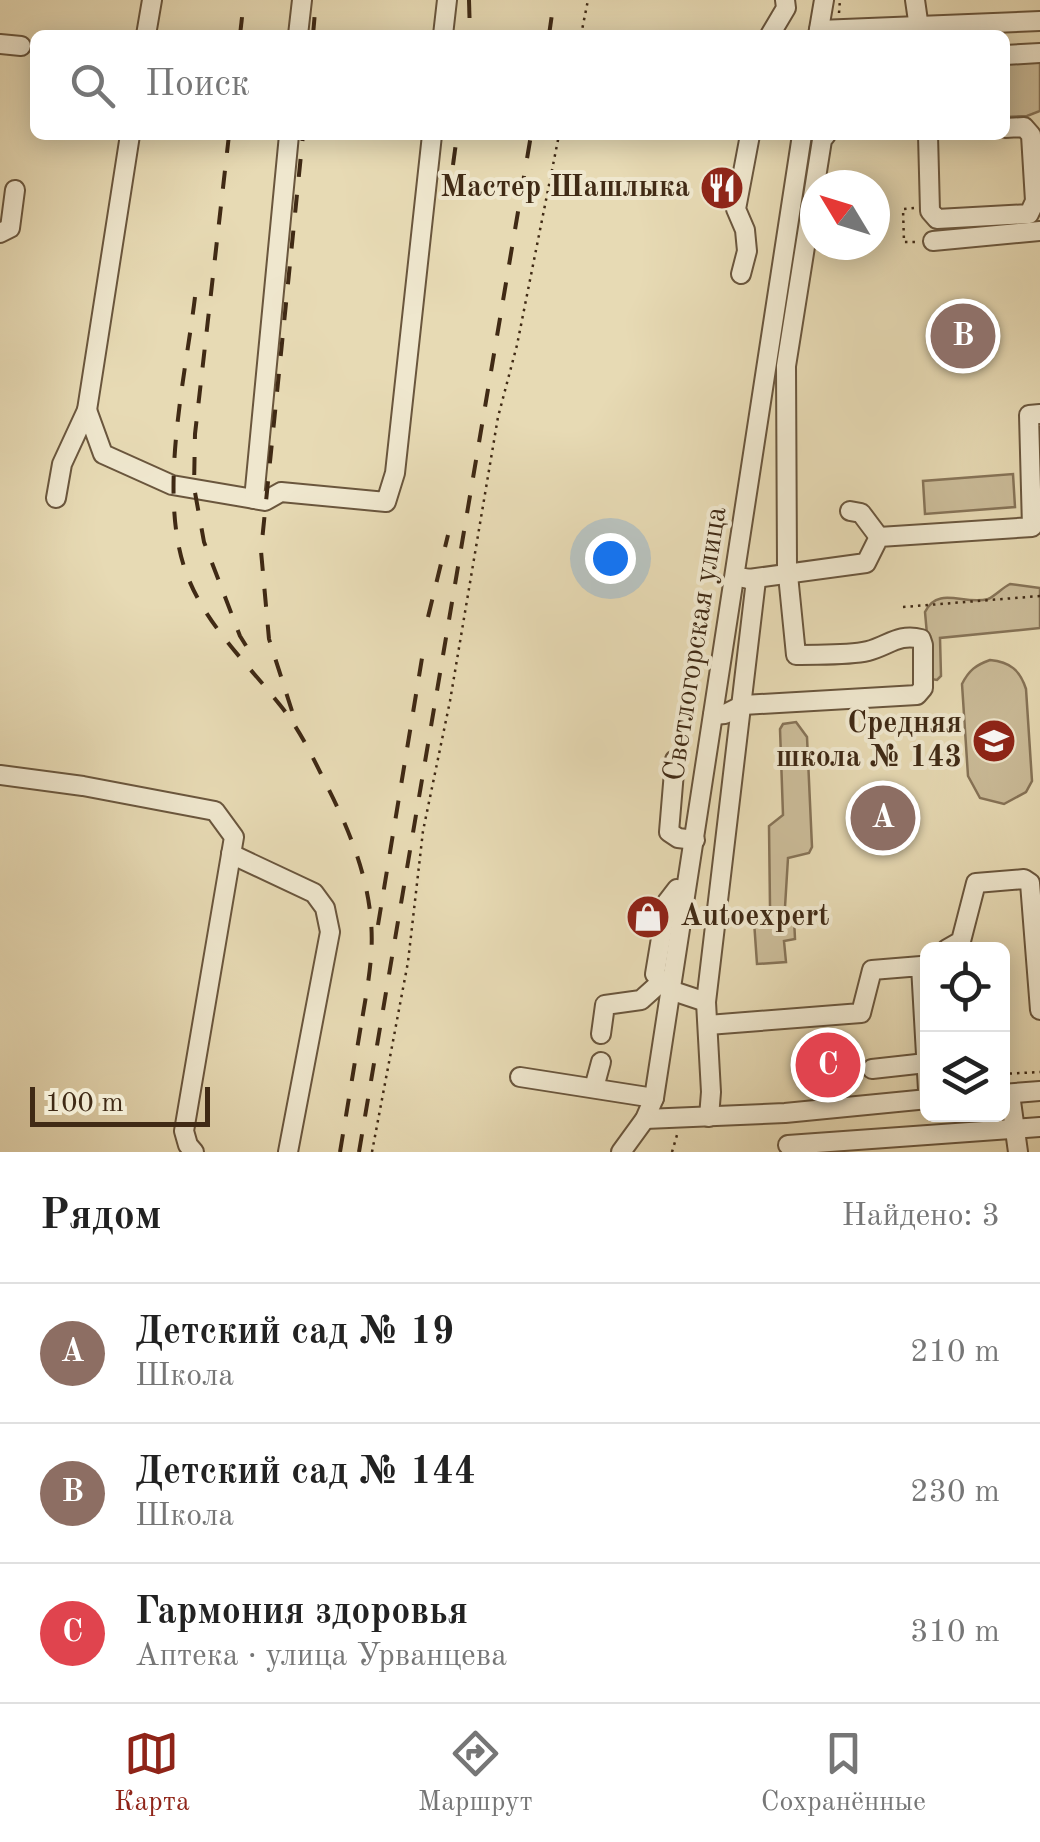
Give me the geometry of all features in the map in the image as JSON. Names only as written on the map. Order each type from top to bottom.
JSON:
[{"type":"street","points":[[147,30],[152,0]]},
{"type":"street","points":[[299,30],[302,0]]},
{"type":"street","points":[[444,30],[447,0]]},
{"type":"street","points":[[773,30],[786,8],[785,0]]},
{"type":"street","points":[[819,30],[824,0]]},
{"type":"street","points":[[916,0],[918,28]]},
{"type":"street","points":[[878,30],[1036,21],[1031,0]]},
{"type":"street","points":[[0,44],[22,46]]},
{"type":"street","points":[[1010,55],[1040,53]]},
{"type":"street","points":[[928,140],[930,211],[937,219],[1029,214],[1035,202],[1030,135],[1024,127],[1010,128]]},
{"type":"street","points":[[56,498],[62,464],[87,410],[129,140]]},
{"type":"street","points":[[254,500],[289,140]]},
{"type":"street","points":[[87,410],[103,454],[172,486],[266,501],[281,492],[386,502],[395,474],[431,140]]},
{"type":"street","points":[[741,274],[747,251],[745,230],[736,210],[749,140]]},
{"type":"street","name":"Светлогорская улица","points":[[622,1152],[646,1120],[654,1098],[666,986],[695,840],[734,576],[777,365],[801,140]]},
{"type":"street","points":[[713,715],[743,705],[917,695],[923,688],[923,644],[916,637],[898,637],[869,650],[796,655],[777,365],[822,140]]},
{"type":"street","points":[[0,233],[10,228],[15,190]]},
{"type":"street","points":[[933,241],[1040,231]]},
{"type":"street","points":[[879,537],[1032,528],[1029,415],[1040,414]]},
{"type":"street","points":[[850,512],[860,513],[879,537]]},
{"type":"street","points":[[734,576],[756,580],[866,564],[879,537]]},
{"type":"street","points":[[708,1116],[706,1002],[756,580]]},
{"type":"street","points":[[675,760],[669,832],[678,838],[695,840]]},
{"type":"street","points":[[0,775],[215,811],[234,838],[184,1131],[194,1152]]},
{"type":"street","points":[[232,854],[314,893],[324,908],[330,932],[288,1152]]},
{"type":"street","points":[[959,942],[976,884],[1024,879],[1030,883],[1040,1010]]},
{"type":"street","points":[[708,1026],[861,1013],[872,970],[920,964]]},
{"type":"street","points":[[601,1034],[606,1006],[640,1000],[666,986],[706,1002]]},
{"type":"street","points":[[594,1088],[600,1062]]},
{"type":"street","points":[[872,1068],[920,1064]]},
{"type":"street","points":[[520,1077],[654,1098]]},
{"type":"street","points":[[1010,1094],[1040,1092]]},
{"type":"street","points":[[646,1120],[920,1101]]},
{"type":"street","points":[[1010,1112],[1018,1152]]},
{"type":"street","points":[[785,1113],[788,1148],[1040,1127]]},
{"type":"path","points":[[582,30],[588,0]]},
{"type":"path","points":[[839,16],[840,0]]},
{"type":"path","points":[[372,1152],[408,962],[422,831],[453,683],[498,417],[517,346],[558,140]]},
{"type":"path","points":[[930,205],[903,209],[904,242],[933,241]]},
{"type":"path","points":[[903,607],[1040,596]]},
{"type":"path","points":[[1010,1074],[1040,1072]]},
{"type":"path","points":[[672,1152],[678,1133]]},
{"type":"shaded area","points":[[1040,61],[1040,111],[1010,117],[1010,63]]},
{"type":"shaded area","points":[[1013,474],[1015,507],[925,514],[923,481]]},
{"type":"shaded area","points":[[1010,584],[1040,588],[1040,628],[940,638],[941,676],[931,679],[925,612],[930,604],[945,598],[988,599]]},
{"type":"shaded area","points":[[990,660],[1013,668],[1026,689],[1032,781],[1026,792],[1004,804],[980,798],[968,776],[962,684],[973,669]]},
{"type":"shaded area","points":[[796,722],[807,737],[812,847],[809,853],[788,858],[785,907],[775,912],[770,906],[769,826],[783,815],[780,729],[783,724]]},
{"type":"shaded area","points":[[794,918],[795,939],[784,941],[786,962],[757,964],[754,921]]},
{"type":"railway","points":[[241,30],[244,0]]},
{"type":"railway","points":[[313,30],[316,0]]},
{"type":"railway","points":[[469,0],[470,30]]},
{"type":"railway","points":[[550,30],[554,0]]},
{"type":"railway","points":[[228,140],[195,434],[194,487],[204,542],[240,636],[253,657]]},
{"type":"railway","points":[[292,711],[269,639],[261,551],[302,140]]},
{"type":"railway","points":[[453,165],[456,140]]},
{"type":"railway","points":[[359,1152],[530,140]]},
{"type":"railway","points":[[195,297],[176,438],[174,510],[178,544],[187,575],[205,610],[301,735],[355,850],[367,892],[372,935],[360,1032]]},
{"type":"railway","points":[[428,617],[448,535]]},
{"type":"railway","points":[[378,925],[424,646]]},
{"type":"railway","points":[[340,1152],[362,1019]]},
{"type":"place","name":"Мастер Шашлыка","points":[[722,188]]},
{"type":"place","name":"Детский сад № 144","points":[[963,336]]},
{"type":"place","name":"Средняя школа № 143","points":[[994,741]]},
{"type":"place","name":"Детский сад № 19","points":[[883,818]]},
{"type":"place","name":"Autoexpert","points":[[648,917]]},
{"type":"place","name":"Гармония здоровья","points":[[828,1065]]}]
